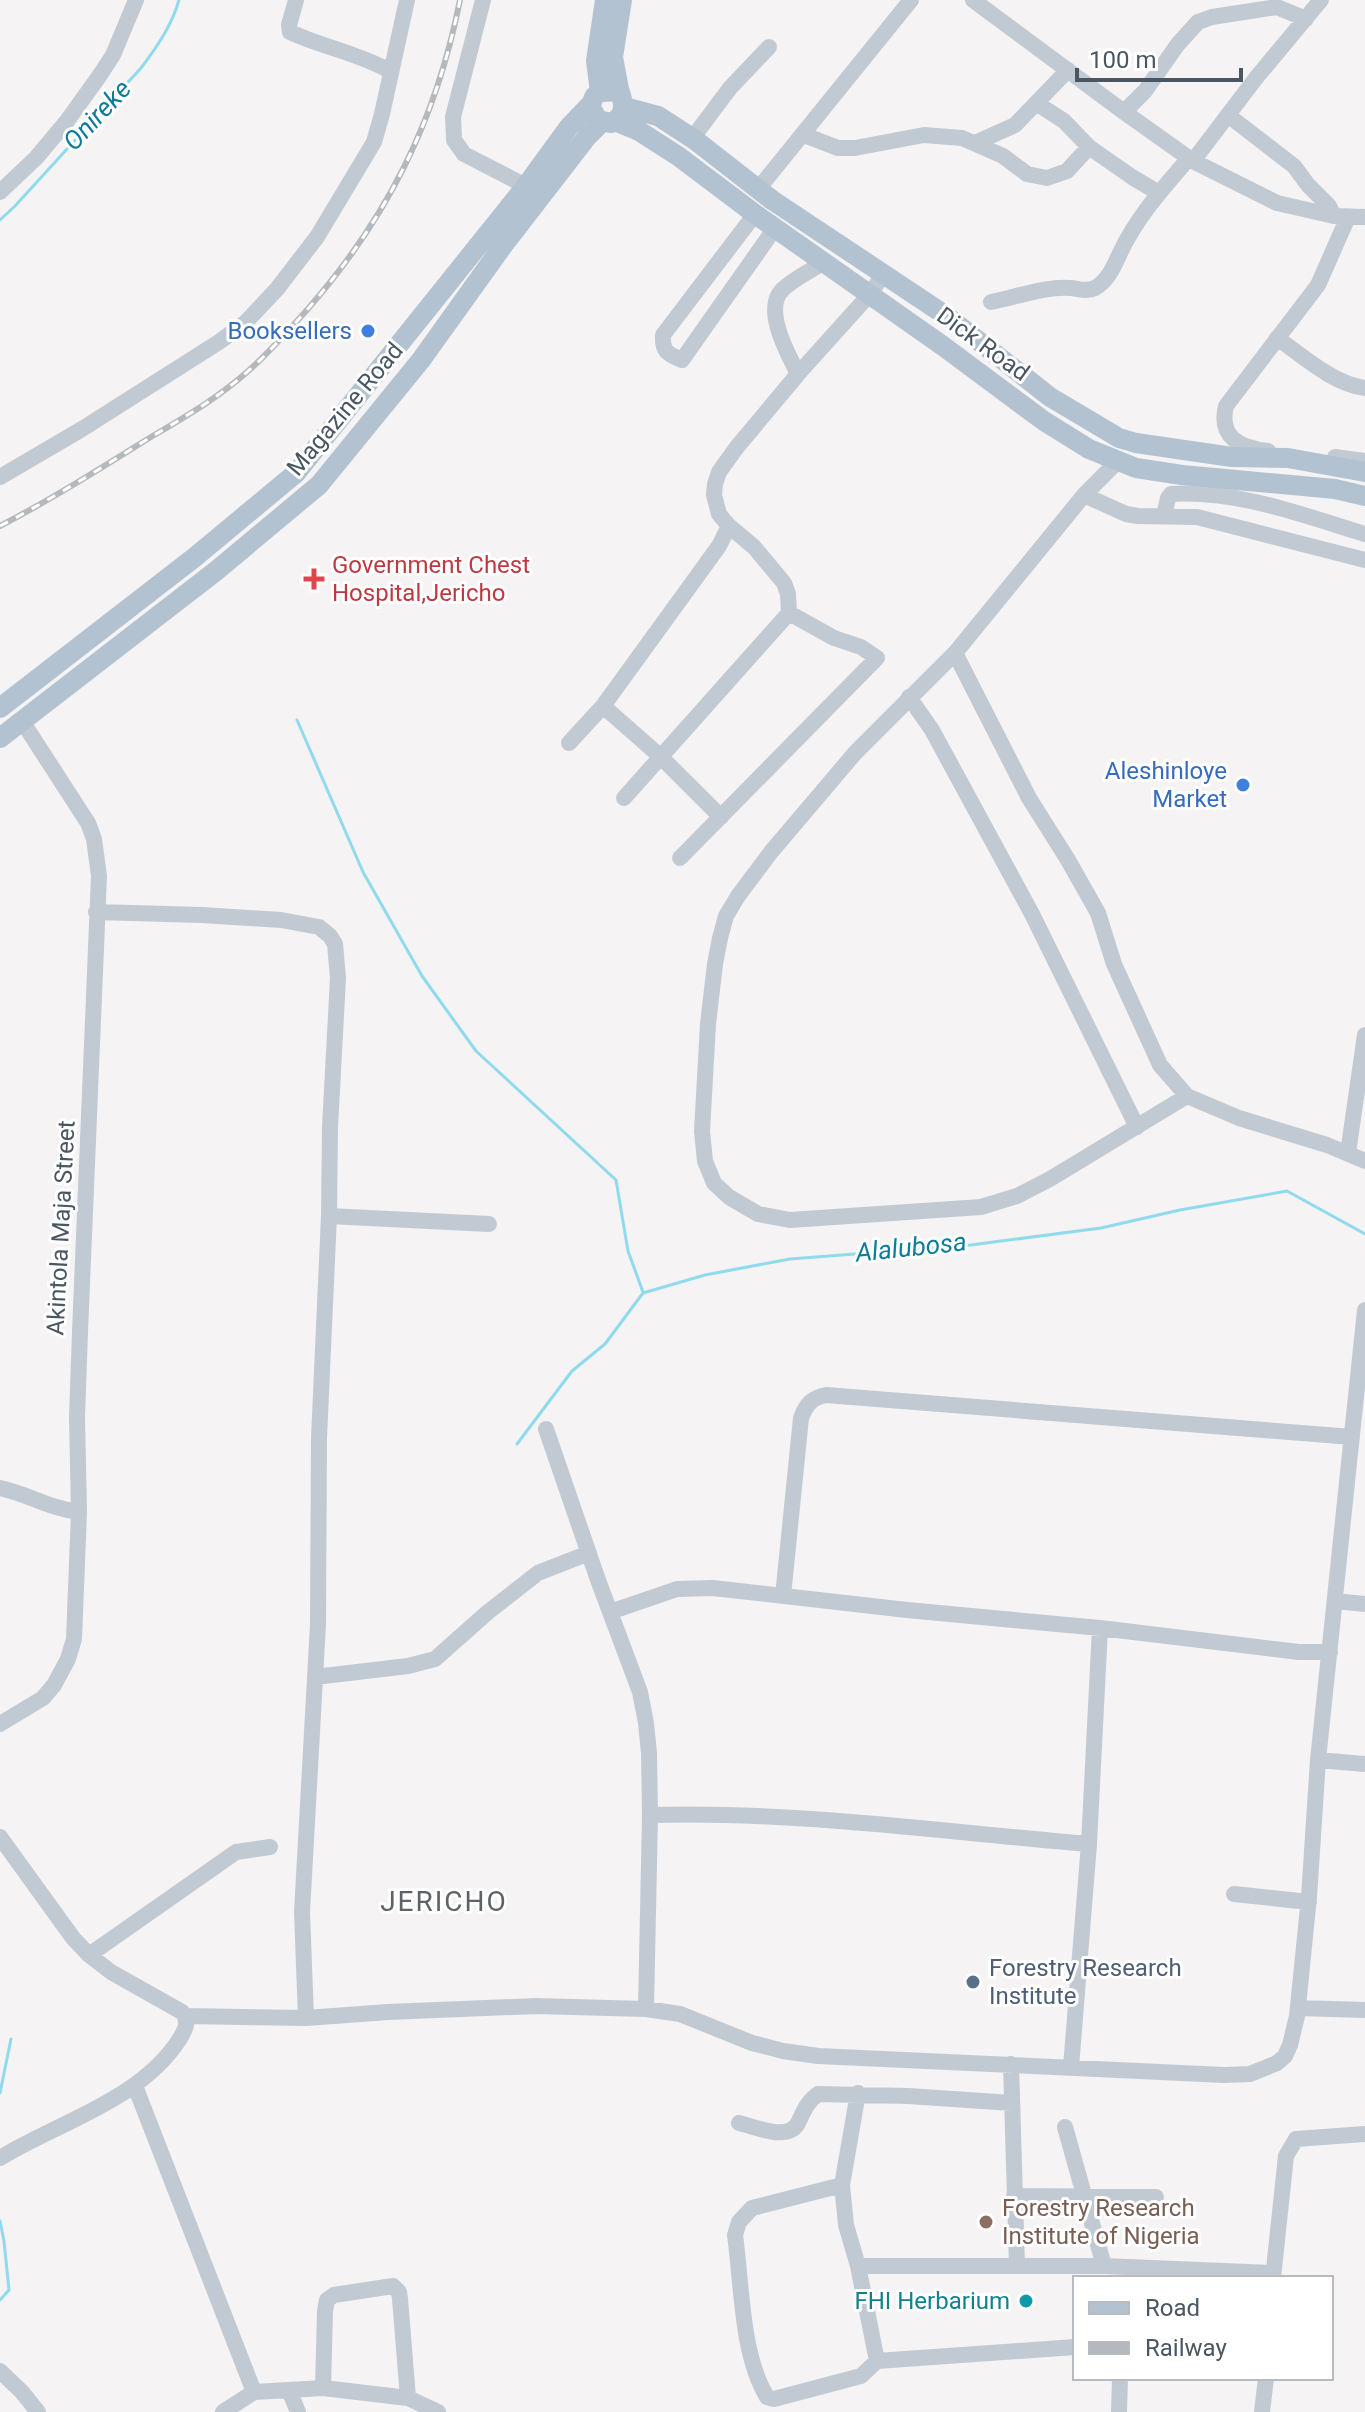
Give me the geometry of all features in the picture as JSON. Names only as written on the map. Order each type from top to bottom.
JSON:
[{"type":"main road","points":[[605,0],[596,61],[609,106]]},
{"type":"main road","points":[[609,106],[622,0]]},
{"type":"main road","name":"Magazine Road","points":[[0,708],[152,591],[296,473],[526,186],[569,127],[609,106]]},
{"type":"main road","name":"Magazine Road","points":[[0,738],[264,532],[333,470],[421,360],[609,106]]},
{"type":"main road","name":"Dick Road","points":[[609,106],[658,116],[695,140],[772,200],[948,317],[1050,397],[1119,438],[1232,457],[1288,458],[1365,472]]},
{"type":"main road","name":"Dick Road","points":[[609,106],[1069,438],[1136,468],[1335,489],[1365,496]]},
{"type":"main road","points":[[152,591],[163,610]]},
{"type":"street","points":[[0,192],[36,158],[100,75],[113,55],[136,0]]},
{"type":"street","points":[[296,0],[290,32],[354,54],[390,71]]},
{"type":"street","points":[[0,477],[219,342],[245,323],[270,297],[317,237],[370,149],[382,114],[407,0]]},
{"type":"street","points":[[483,0],[453,117],[454,140],[464,154],[526,186]]},
{"type":"street","points":[[759,188],[911,0]]},
{"type":"street","points":[[973,0],[1191,160],[1277,203],[1349,217]]},
{"type":"street","points":[[991,302],[1047,290],[1096,287],[1112,270],[1131,232],[1159,193],[1229,116],[1256,78],[1321,0]]},
{"type":"street","points":[[1124,112],[1145,91],[1178,44],[1198,22],[1277,7],[1306,19]]},
{"type":"street","points":[[695,140],[697,132],[730,88],[769,47]]},
{"type":"street","points":[[975,143],[1015,125],[1068,70]]},
{"type":"street","points":[[1036,103],[1064,121],[1089,147],[1159,193]]},
{"type":"street","points":[[1229,116],[1294,166],[1329,206],[1349,217]]},
{"type":"street","points":[[804,135],[838,148],[855,148],[924,135],[962,138],[1003,156],[1027,174],[1047,178],[1067,171],[1089,147]]},
{"type":"street","points":[[755,214],[663,335],[665,351],[682,360],[775,228]]},
{"type":"street","points":[[1349,217],[1318,285],[1226,406],[1224,416],[1230,437],[1244,447],[1365,461]]},
{"type":"street","points":[[798,374],[778,329],[774,305],[782,289],[824,262]]},
{"type":"street","points":[[624,798],[789,613],[784,583],[754,547],[719,514],[714,495],[719,472],[798,374],[870,294],[884,273]]},
{"type":"street","points":[[1277,338],[1339,380],[1365,388]]},
{"type":"street","points":[[1117,462],[1084,495],[955,653],[855,753],[771,852],[726,916],[708,1024],[702,1131],[705,1161],[714,1183],[729,1197],[758,1214],[790,1220],[981,1207],[1017,1196],[1050,1179],[1187,1096]]},
{"type":"street","points":[[1339,466],[1336,495],[1365,505]]},
{"type":"street","points":[[1164,516],[1171,494],[1206,493],[1243,499],[1365,534]]},
{"type":"street","points":[[1084,495],[1126,514],[1197,517],[1365,560]]},
{"type":"street","points":[[569,743],[603,706],[719,546],[729,526]]},
{"type":"street","points":[[680,858],[877,658],[861,647],[834,638],[789,613]]},
{"type":"street","points":[[955,653],[1015,774],[1092,902],[1106,934],[1114,964],[1160,1065],[1187,1096],[1239,1118],[1306,1137],[1365,1161]]},
{"type":"street","points":[[909,697],[932,730],[1032,914],[1137,1127]]},
{"type":"street","points":[[603,706],[661,757],[721,817]]},
{"type":"street","name":"Akintola Maja Street","points":[[0,1724],[43,1698],[68,1659],[74,1639],[79,1512],[78,1403],[99,876],[94,839],[80,810],[22,721]]},
{"type":"street","points":[[96,912],[281,920],[319,927],[330,936],[337,955],[319,1438],[318,1624],[302,1912],[306,2018]]},
{"type":"street","points":[[1348,1153],[1365,1035]]},
{"type":"street","points":[[329,1216],[489,1224]]},
{"type":"street","points":[[0,1837],[73,1938],[89,1955],[111,1972],[186,2016],[306,2018],[536,2006],[646,2009],[680,2014],[752,2043],[818,2056],[1224,2075],[1260,2071],[1285,2056],[1298,2008],[1309,1902],[1318,1760],[1365,1310]]},
{"type":"street","points":[[783,1596],[799,1430],[804,1410],[816,1397],[826,1395],[954,1404],[1352,1437]]},
{"type":"street","points":[[546,1429],[640,1692],[649,1753],[646,2009]]},
{"type":"street","points":[[0,1488],[16,1491],[59,1510],[79,1512]]},
{"type":"street","points":[[315,1677],[408,1666],[435,1659],[538,1573],[589,1553]]},
{"type":"street","points":[[610,1612],[677,1589],[713,1588],[1299,1652],[1330,1652]]},
{"type":"street","points":[[1335,1601],[1365,1604]]},
{"type":"street","points":[[1071,2067],[1089,1844],[1100,1628]]},
{"type":"street","points":[[1318,1760],[1365,1764]]},
{"type":"street","points":[[650,1815],[769,1817],[1089,1844]]},
{"type":"street","points":[[89,1955],[236,1852],[270,1847]]},
{"type":"street","points":[[1234,1894],[1309,1902]]},
{"type":"street","points":[[1298,2008],[1365,2010]]},
{"type":"street","points":[[0,2158],[135,2086],[169,2055],[187,2026],[186,2016]]},
{"type":"street","points":[[1011,2064],[1017,2266]]},
{"type":"street","points":[[135,2086],[254,2392]]},
{"type":"street","points":[[739,2123],[791,2132],[811,2099],[818,2094],[858,2093],[1012,2103]]},
{"type":"street","points":[[858,2093],[842,2185],[846,2225],[858,2266],[877,2361]]},
{"type":"street","points":[[1065,2127],[1104,2266]]},
{"type":"street","points":[[858,2266],[1104,2266],[1273,2275],[1289,2148],[1296,2139],[1365,2134]]},
{"type":"street","points":[[842,2185],[752,2208],[739,2222],[735,2235],[749,2353],[767,2397],[774,2399],[861,2376],[877,2361],[1073,2347]]},
{"type":"street","points":[[1014,2196],[1156,2197]]},
{"type":"street","points":[[323,2388],[327,2300],[334,2295],[393,2286],[399,2292],[400,2299],[408,2398]]},
{"type":"street","points":[[0,2371],[38,2412]]},
{"type":"street","points":[[1119,2412],[1120,2380]]},
{"type":"street","points":[[1262,2412],[1266,2380]]},
{"type":"street","points":[[223,2412],[254,2392],[323,2388],[408,2398],[438,2412]]},
{"type":"street","points":[[289,2390],[298,2412]]},
{"type":"waterway","name":"Onireke","points":[[0,220],[141,68],[163,36],[179,0]]},
{"type":"waterway","points":[[297,720],[363,872],[422,976],[476,1051],[616,1180],[628,1251],[643,1292]]},
{"type":"waterway","name":"Alalubosa","points":[[517,1444],[572,1371],[605,1344],[643,1293],[705,1275],[790,1259],[971,1245],[1101,1228],[1287,1191],[1365,1234]]},
{"type":"waterway","points":[[0,2093],[11,2039]]},
{"type":"waterway","points":[[0,2221],[9,2290],[0,2300]]},
{"type":"railway","points":[[0,526],[211,400],[255,365],[306,311],[361,241],[404,166],[437,87],[460,0]]},
{"type":"place","name":"Booksellers","points":[[368,331]]},
{"type":"place","name":"Government Chest Hospital,Jericho","points":[[314,579]]},
{"type":"place","name":"Aleshinloye Market","points":[[1243,785]]},
{"type":"place","name":"Forestry Research Institute","points":[[973,1982]]},
{"type":"place","name":"Forestry Research Institute of Nigeria","points":[[986,2222]]},
{"type":"place","name":"FHI Herbarium","points":[[1026,2301]]},
{"type":"district","name":"JERICHO","points":[[444,1901]]}]
